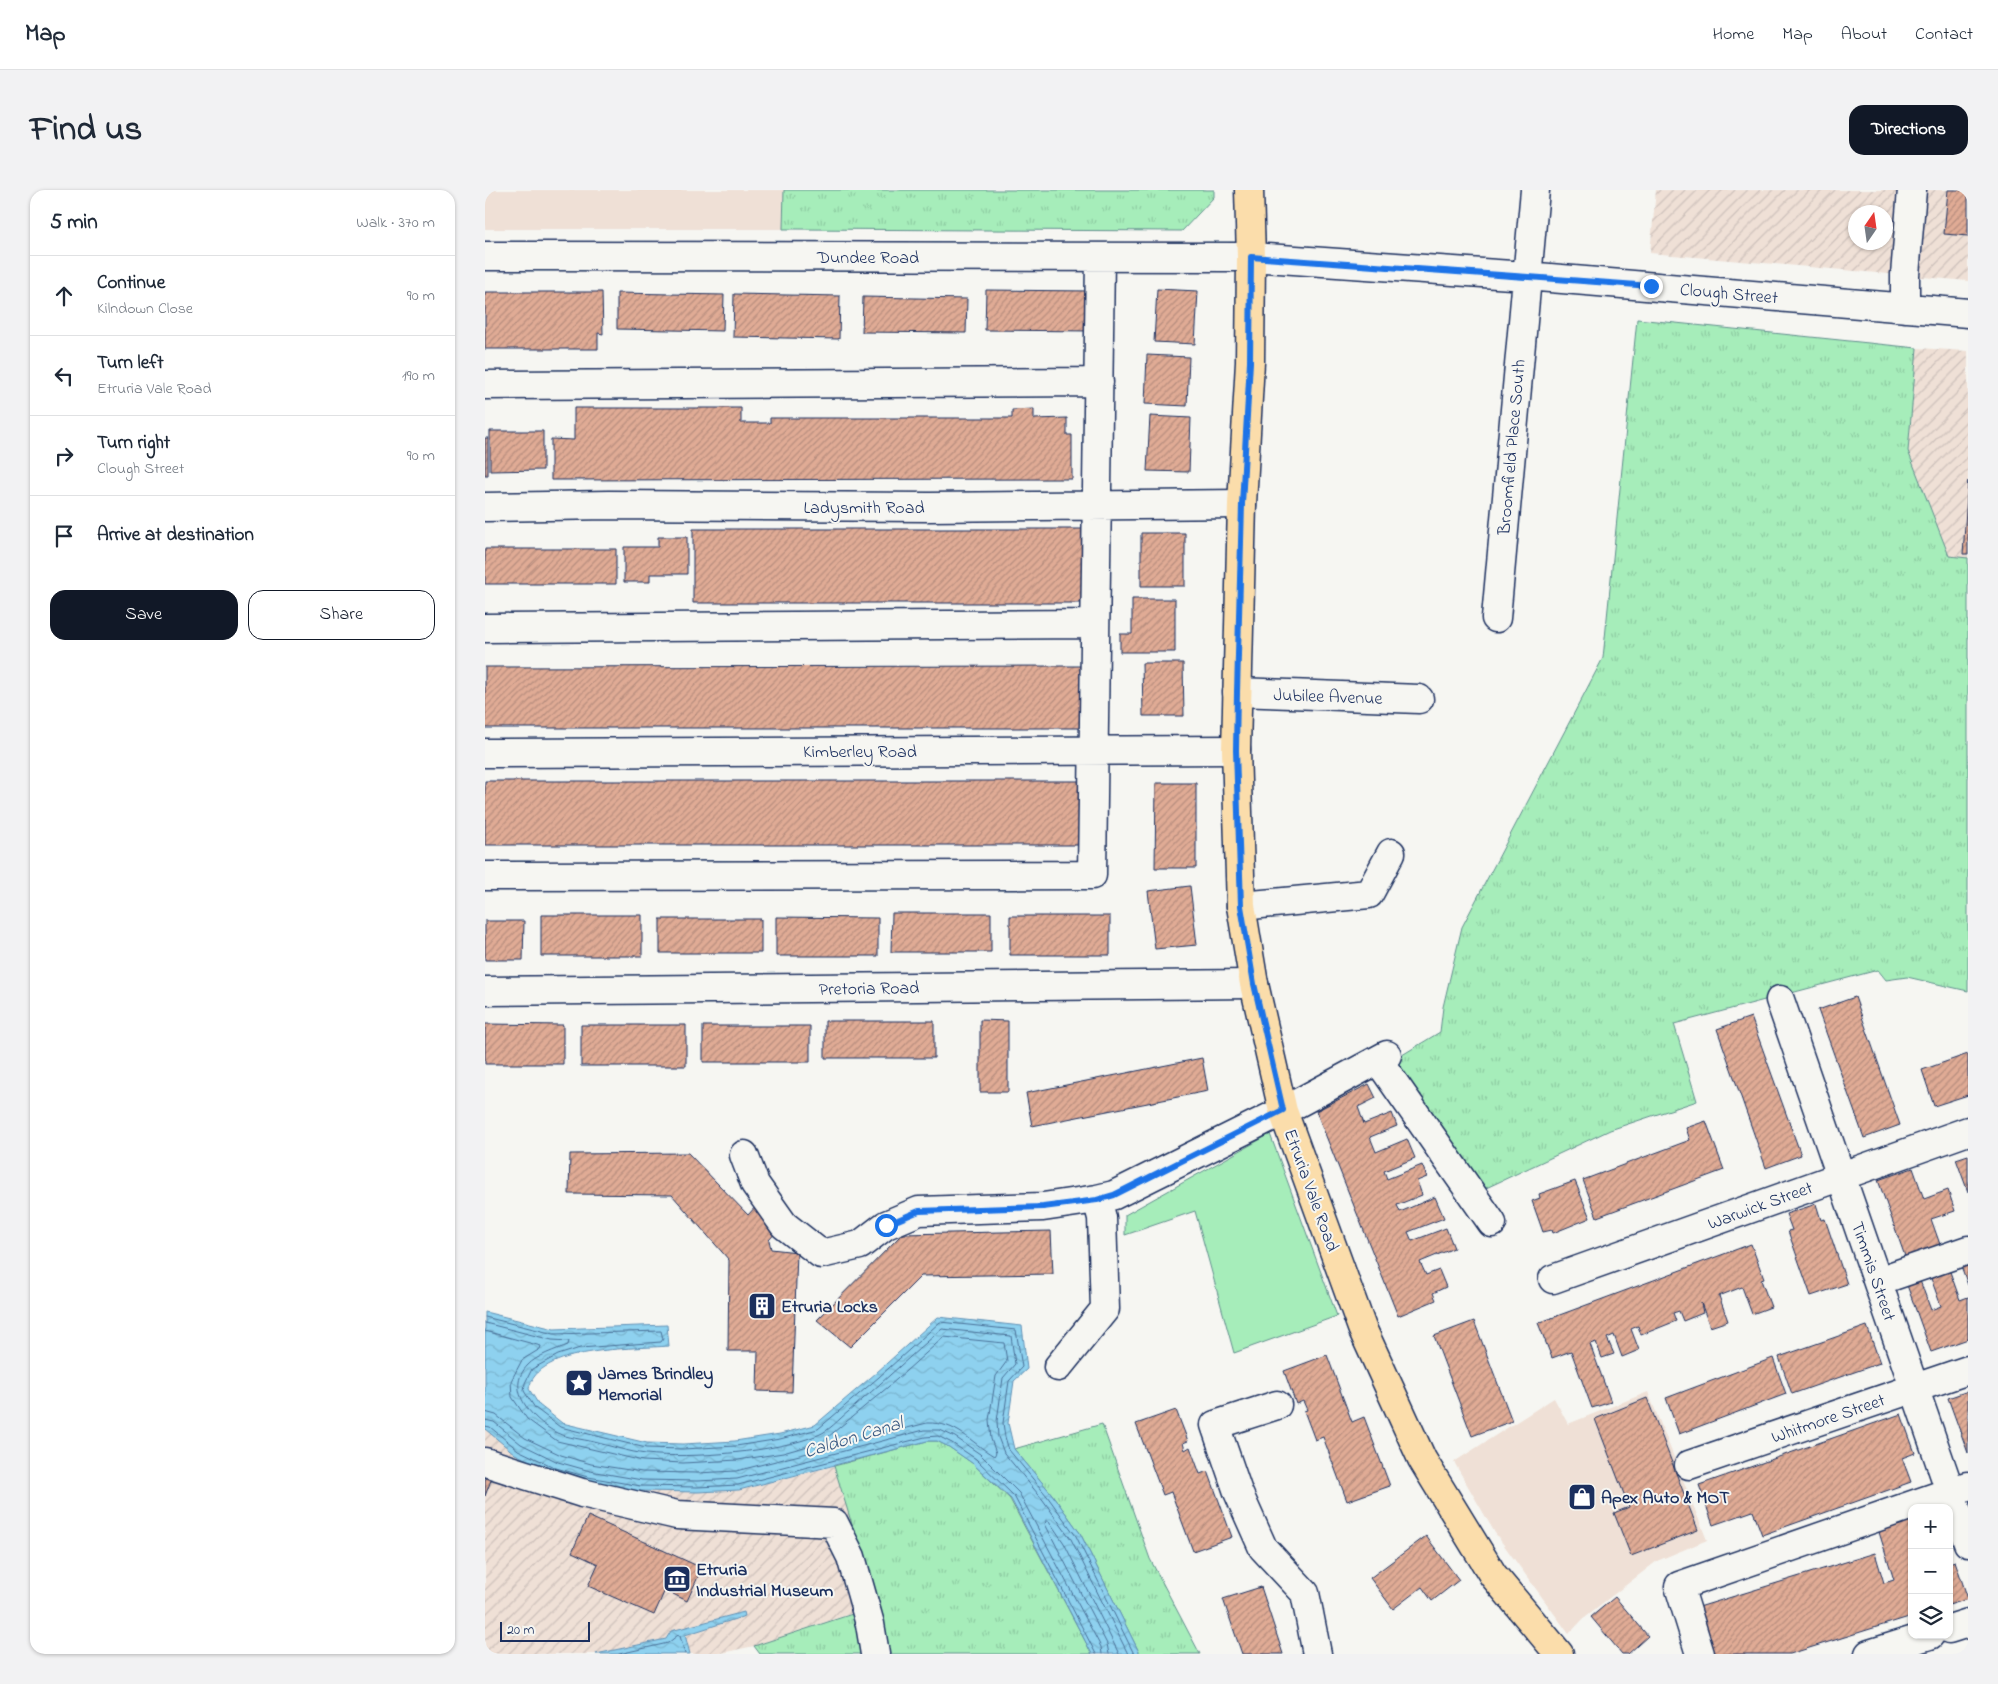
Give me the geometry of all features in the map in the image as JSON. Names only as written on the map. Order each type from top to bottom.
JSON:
[{"type":"main road","name":"Etruria Vale Road","points":[[1249,190],[1251,257],[1250,362],[1242,504],[1236,750],[1241,906],[1254,984],[1283,1110],[1362,1328],[1421,1459],[1493,1575],[1559,1654]]},
{"type":"street","name":"Broomfield Place South","points":[[1495,618],[1535,190]]},
{"type":"street","points":[[1905,308],[1905,275],[1912,190]]},
{"type":"street","name":"Dundee Road","points":[[485,256],[1251,257]]},
{"type":"street","points":[[485,876],[1092,875],[1100,256]]},
{"type":"street","name":"Clough Street","points":[[1251,257],[1527,276],[1968,313]]},
{"type":"street","points":[[485,385],[1099,382]]},
{"type":"street","name":"Ladysmith Road","points":[[485,507],[609,505],[1097,506],[1242,504]]},
{"type":"street","points":[[485,628],[1095,624]]},
{"type":"street","name":"Jubilee Avenue","points":[[1237,692],[1419,699]]},
{"type":"street","name":"Kimberley Road","points":[[485,753],[1236,750]]},
{"type":"street","points":[[1241,906],[1369,894],[1391,853]]},
{"type":"street","name":"Pretoria Road","points":[[485,992],[1254,984]]},
{"type":"street","name":"Timmis Street","points":[[1780,1000],[1915,1389],[1959,1489],[1968,1543]]},
{"type":"street","points":[[743,1155],[755,1184],[784,1225],[821,1254],[860,1246],[886,1225],[919,1211],[1043,1207],[1089,1201],[1114,1195],[1283,1110],[1382,1057],[1492,1223]]},
{"type":"street","name":"Warwick Street","points":[[1553,1279],[1968,1131]]},
{"type":"street","points":[[1058,1367],[1105,1309],[1102,1218],[1089,1201]]},
{"type":"street","points":[[1878,1281],[1968,1250]]},
{"type":"street","name":"Whitmore Street","points":[[1689,1465],[1968,1370]]},
{"type":"street","points":[[1277,1405],[1215,1425],[1238,1492],[1263,1548],[1305,1593],[1317,1654]]},
{"type":"street","points":[[485,1462],[582,1493],[677,1515],[833,1523],[851,1557],[870,1624],[875,1654]]},
{"type":"street","points":[[1700,1654],[1679,1586],[1959,1489]]},
{"type":"street","points":[[1953,1628],[1968,1623]]},
{"type":"street","points":[[1869,1654],[1917,1639]]},
{"type":"shaded area","points":[[485,190],[784,190],[783,229],[485,229]]},
{"type":"shaded area","points":[[1656,190],[1968,190],[1968,281],[1650,253]]},
{"type":"shaded area","points":[[1917,348],[1968,351],[1968,558],[1949,556],[1908,451]]},
{"type":"shaded area","name":"Apex Auto & MOT","points":[[1648,1392],[1707,1540],[1657,1561],[1586,1616],[1569,1634],[1495,1533],[1454,1462],[1554,1398],[1568,1424]]},
{"type":"shaded area","name":"Etruria Industrial Museum","points":[[485,1429],[515,1454],[587,1482],[640,1491],[698,1492],[739,1490],[834,1466],[877,1605],[754,1646],[717,1654],[690,1654],[685,1635],[745,1616],[666,1639],[596,1654],[485,1654]]},
{"type":"green space","points":[[784,190],[1214,190],[1214,197],[1182,231],[783,229]]},
{"type":"green space","points":[[1637,319],[1917,348],[1908,451],[1949,556],[1968,558],[1968,991],[1907,977],[1886,980],[1878,970],[1674,1024],[1697,1101],[1610,1130],[1484,1189],[1389,1063],[1440,1032],[1443,1007],[1462,927],[1603,658]]},
{"type":"green space","points":[[1270,1134],[1337,1316],[1234,1353],[1195,1211],[1125,1235],[1125,1215]]},
{"type":"green space","points":[[1102,1424],[1150,1559],[1200,1654],[1140,1654],[1080,1533],[1051,1493],[1014,1449]]},
{"type":"green space","points":[[927,1441],[937,1441],[972,1463],[1010,1499],[1092,1654],[760,1654],[754,1646],[877,1606],[834,1466]]},
{"type":"water","name":"Caldon Canal","points":[[485,1312],[554,1329],[667,1325],[669,1346],[589,1352],[567,1357],[549,1365],[536,1375],[529,1389],[539,1405],[562,1423],[647,1443],[683,1444],[735,1441],[780,1434],[815,1425],[938,1317],[1022,1326],[1027,1369],[1014,1381],[1008,1423],[1014,1449],[1051,1493],[1080,1533],[1140,1654],[1092,1654],[1011,1499],[972,1463],[937,1441],[927,1441],[739,1490],[698,1492],[640,1491],[587,1482],[554,1473],[515,1454],[485,1429]]},
{"type":"water","points":[[744,1612],[745,1616],[685,1635],[690,1654],[596,1654],[666,1639],[671,1631]]},
{"type":"building","points":[[1948,190],[1968,190],[1968,236],[1944,234]]},
{"type":"building","points":[[1157,289],[1198,291],[1195,344],[1154,342]]},
{"type":"building","points":[[986,290],[1091,291],[1090,331],[985,330]]},
{"type":"building","points":[[485,292],[602,292],[603,334],[598,333],[598,349],[485,349]]},
{"type":"building","points":[[617,293],[724,295],[723,331],[617,329]]},
{"type":"building","points":[[734,294],[840,296],[839,339],[733,337]]},
{"type":"building","points":[[863,297],[967,299],[966,333],[862,332]]},
{"type":"building","points":[[1147,355],[1189,357],[1187,406],[1145,404]]},
{"type":"building","points":[[574,408],[741,408],[741,423],[770,423],[770,418],[1012,418],[1012,410],[1034,409],[1034,419],[1067,418],[1067,435],[1072,435],[1072,479],[551,480],[551,439],[574,440]]},
{"type":"building","points":[[1150,416],[1191,418],[1189,472],[1147,471]]},
{"type":"building","points":[[490,431],[543,431],[543,470],[490,471]]},
{"type":"building","points":[[485,438],[488,438],[488,475],[485,475]]},
{"type":"building","points":[[1968,481],[1968,554],[1963,554]]},
{"type":"building","points":[[693,529],[1082,529],[1082,603],[693,603]]},
{"type":"building","points":[[1141,533],[1185,533],[1185,586],[1141,586]]},
{"type":"building","points":[[658,537],[687,537],[687,574],[650,574],[650,582],[624,582],[624,547],[658,547]]},
{"type":"building","points":[[485,549],[616,549],[616,584],[485,584]]},
{"type":"building","points":[[1132,599],[1175,599],[1175,652],[1120,652],[1120,634],[1132,634]]},
{"type":"building","points":[[1142,663],[1183,663],[1184,716],[1143,716]]},
{"type":"building","points":[[1081,666],[1081,728],[485,728],[485,667]]},
{"type":"building","points":[[485,781],[1088,781],[1088,845],[485,845]]},
{"type":"building","points":[[1156,783],[1196,783],[1196,868],[1155,868]]},
{"type":"building","points":[[1190,886],[1197,945],[1155,949],[1148,891]]},
{"type":"building","points":[[892,913],[991,913],[991,952],[891,952]]},
{"type":"building","points":[[541,915],[642,915],[642,956],[541,956]]},
{"type":"building","points":[[1010,916],[1110,916],[1110,955],[1010,955]]},
{"type":"building","points":[[776,917],[878,918],[878,956],[776,956]]},
{"type":"building","points":[[660,919],[761,919],[761,953],[660,953]]},
{"type":"building","points":[[485,921],[524,921],[523,960],[485,960]]},
{"type":"building","points":[[1855,997],[1900,1125],[1864,1138],[1818,1010]]},
{"type":"building","points":[[1751,1017],[1801,1155],[1766,1168],[1717,1029]]},
{"type":"building","points":[[980,1020],[1008,1021],[1008,1092],[980,1092]]},
{"type":"building","points":[[825,1021],[934,1021],[934,1058],[825,1058]]},
{"type":"building","points":[[485,1024],[563,1025],[563,1064],[485,1064]]},
{"type":"building","points":[[581,1025],[686,1025],[686,1066],[581,1066]]},
{"type":"building","points":[[703,1026],[810,1026],[810,1062],[703,1062]]},
{"type":"building","points":[[1968,1054],[1968,1095],[1934,1106],[1922,1070]]},
{"type":"building","points":[[1202,1058],[1208,1091],[1032,1126],[1026,1093]]},
{"type":"building","points":[[1369,1084],[1376,1098],[1358,1107],[1364,1124],[1392,1113],[1397,1126],[1370,1137],[1376,1152],[1407,1139],[1415,1158],[1384,1171],[1387,1179],[1422,1165],[1427,1177],[1417,1181],[1422,1195],[1397,1205],[1400,1212],[1435,1197],[1444,1218],[1408,1232],[1412,1241],[1446,1228],[1454,1248],[1420,1262],[1426,1275],[1439,1270],[1446,1287],[1433,1293],[1436,1300],[1398,1316],[1316,1111]]},
{"type":"building","points":[[1706,1121],[1724,1170],[1597,1217],[1583,1180],[1690,1140],[1686,1128]]},
{"type":"building","name":"Etruria Locks","points":[[688,1153],[748,1215],[757,1205],[778,1230],[769,1240],[771,1249],[797,1252],[792,1392],[757,1391],[758,1351],[728,1351],[729,1260],[672,1195],[569,1194],[570,1154]]},
{"type":"building","points":[[1968,1155],[1968,1192],[1956,1159]]},
{"type":"building","points":[[1913,1168],[1924,1199],[1948,1190],[1955,1211],[1931,1219],[1942,1250],[1907,1262],[1878,1180]]},
{"type":"building","points":[[1575,1181],[1590,1218],[1553,1233],[1552,1230],[1543,1232],[1532,1201],[1540,1198],[1539,1194]]},
{"type":"building","points":[[1816,1204],[1821,1220],[1825,1219],[1847,1284],[1811,1296],[1788,1231],[1792,1230],[1786,1214]]},
{"type":"building","points":[[1051,1231],[1053,1274],[921,1276],[850,1347],[817,1320],[902,1234]]},
{"type":"building","points":[[1751,1244],[1764,1279],[1761,1280],[1771,1307],[1752,1314],[1742,1287],[1719,1296],[1728,1321],[1710,1327],[1701,1303],[1703,1313],[1683,1321],[1679,1311],[1673,1313],[1676,1321],[1641,1335],[1638,1326],[1631,1329],[1639,1350],[1622,1357],[1614,1335],[1607,1338],[1614,1354],[1602,1358],[1596,1342],[1590,1344],[1611,1402],[1592,1408],[1571,1351],[1552,1358],[1538,1323]]},
{"type":"building","points":[[1968,1263],[1968,1285],[1961,1266]]},
{"type":"building","points":[[1948,1266],[1960,1300],[1968,1297],[1968,1339],[1931,1352],[1903,1274],[1916,1270],[1931,1310],[1941,1306],[1929,1273]]},
{"type":"building","points":[[1474,1321],[1512,1421],[1472,1436],[1434,1336]]},
{"type":"building","points":[[1867,1326],[1880,1363],[1792,1394],[1779,1357]]},
{"type":"building","points":[[1327,1355],[1352,1422],[1364,1417],[1390,1486],[1347,1501],[1323,1437],[1315,1440],[1304,1411],[1307,1410],[1303,1401],[1296,1404],[1284,1371]]},
{"type":"building","points":[[1773,1358],[1786,1394],[1679,1434],[1666,1398]]},
{"type":"building","points":[[1968,1391],[1968,1453],[1948,1398]]},
{"type":"building","points":[[1647,1398],[1698,1530],[1631,1556],[1614,1513],[1629,1507],[1595,1419]]},
{"type":"building","points":[[1176,1410],[1188,1441],[1183,1443],[1185,1450],[1190,1447],[1200,1474],[1208,1471],[1232,1537],[1193,1551],[1171,1492],[1163,1495],[1136,1424]]},
{"type":"building","points":[[1901,1414],[1915,1453],[1902,1458],[1911,1482],[1762,1535],[1753,1511],[1713,1525],[1699,1485]]},
{"type":"building","points":[[485,1472],[493,1475],[485,1496]]},
{"type":"building","name":"Etruria Industrial Museum","points":[[588,1516],[702,1568],[687,1601],[665,1590],[654,1615],[588,1586],[598,1564],[572,1552]]},
{"type":"building","points":[[1908,1520],[1908,1617],[1790,1654],[1714,1654],[1699,1607],[1875,1553],[1884,1583],[1894,1580],[1878,1529]]},
{"type":"building","points":[[1426,1536],[1459,1580],[1432,1601],[1422,1587],[1393,1609],[1370,1578]]},
{"type":"building","points":[[1955,1561],[1968,1599],[1953,1604],[1953,1594],[1953,1562]]},
{"type":"building","points":[[1261,1587],[1283,1654],[1242,1654],[1223,1599]]},
{"type":"building","points":[[1615,1597],[1648,1636],[1628,1654],[1622,1654],[1591,1617]]},
{"type":"place","name":"Etruria Locks","points":[[762,1306]]},
{"type":"place","name":"James Brindley Memorial","points":[[579,1383]]},
{"type":"place","name":"Apex Auto & MOT","points":[[1582,1497]]},
{"type":"place","name":"Etruria Industrial Museum","points":[[677,1579]]},
{"type":"route","points":[[886,1225],[919,1211],[1043,1207],[1097,1200],[1114,1195],[1283,1110],[1254,984],[1241,906],[1236,750],[1242,504],[1250,362],[1251,257],[1651,286]]}]
